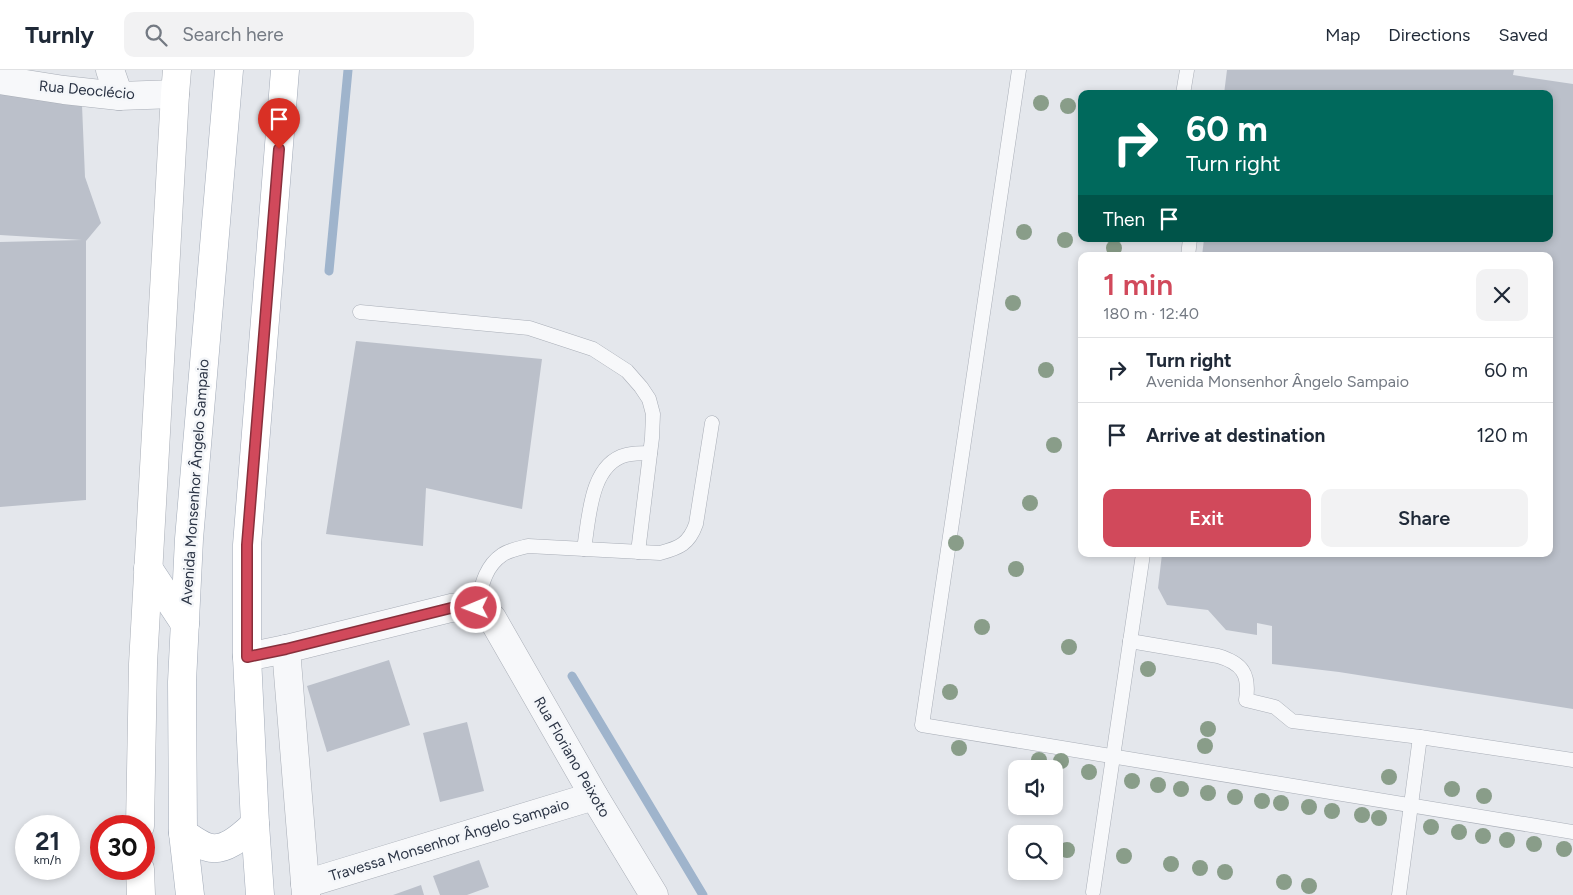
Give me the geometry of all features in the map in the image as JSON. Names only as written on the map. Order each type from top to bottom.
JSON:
[{"type":"main road","name":"Avenida Monsenhor Ângelo Sampaio","points":[[190,895],[183,833],[182,682],[189,539],[229,70]]},
{"type":"main road","points":[[260,895],[247,657],[247,545],[285,70]]},
{"type":"main road","points":[[140,815],[143,664],[176,82]]},
{"type":"main road","points":[[148,568],[185,624]]},
{"type":"main road","points":[[183,833],[204,846],[215,848],[234,842],[255,824]]},
{"type":"main road","points":[[140,880],[141,895]]},
{"type":"street","points":[[110,70],[119,96]]},
{"type":"street","name":"Rua Deoclécio","points":[[0,80],[119,96],[176,82]]},
{"type":"street","points":[[247,657],[451,608],[466,607],[484,613]]},
{"type":"street","name":"Rua Floriano Peixoto","points":[[484,613],[654,895]]},
{"type":"street","points":[[286,649],[305,889]]},
{"type":"street","name":"Travessa Monsenhor Ângelo Sampaio","points":[[305,889],[594,796]]},
{"type":"lane","points":[[1019,70],[922,725],[1573,832]]},
{"type":"lane","points":[[1184,90],[1187,70]]},
{"type":"lane","points":[[360,312],[529,328],[593,349],[627,371],[641,387],[648,399],[653,414],[638,552]]},
{"type":"lane","points":[[484,613],[486,573],[502,554],[528,546],[660,553],[676,550],[685,543],[694,532],[699,511],[712,423]]},
{"type":"lane","points":[[584,549],[594,492],[601,473],[616,459],[626,455],[650,452]]},
{"type":"lane","points":[[1093,892],[1143,557]]},
{"type":"lane","points":[[1130,641],[1218,656],[1231,660],[1239,666],[1244,675],[1248,687],[1246,700],[1275,707],[1292,721],[1420,737],[1573,760]]},
{"type":"lane","points":[[1400,895],[1420,737]]},
{"type":"building","points":[[1227,70],[1514,70],[1513,75],[1573,84],[1573,709],[1339,672],[1272,664],[1272,626],[1257,623],[1257,635],[1226,630],[1208,610],[1167,605],[1158,588],[1162,557],[1553,557],[1553,252],[1202,252],[1204,242],[1553,242],[1553,90],[1224,90]]},
{"type":"building","points":[[0,92],[82,105],[85,177],[101,223],[86,241],[86,500],[0,507],[0,242],[82,240],[0,235]]},
{"type":"building","points":[[356,341],[542,359],[522,509],[426,488],[423,546],[326,534]]},
{"type":"building","points":[[389,660],[410,725],[327,752],[307,686]]},
{"type":"building","points":[[467,722],[484,791],[440,802],[423,733]]},
{"type":"building","points":[[479,860],[489,887],[467,895],[440,895],[433,876]]},
{"type":"building","points":[[421,885],[424,895],[393,895]]},
{"type":"waterway","points":[[329,271],[348,70]]},
{"type":"waterway","points":[[572,676],[703,895]]},
{"type":"route","points":[[279,149],[247,545],[247,657],[451,608],[476,608]]}]
